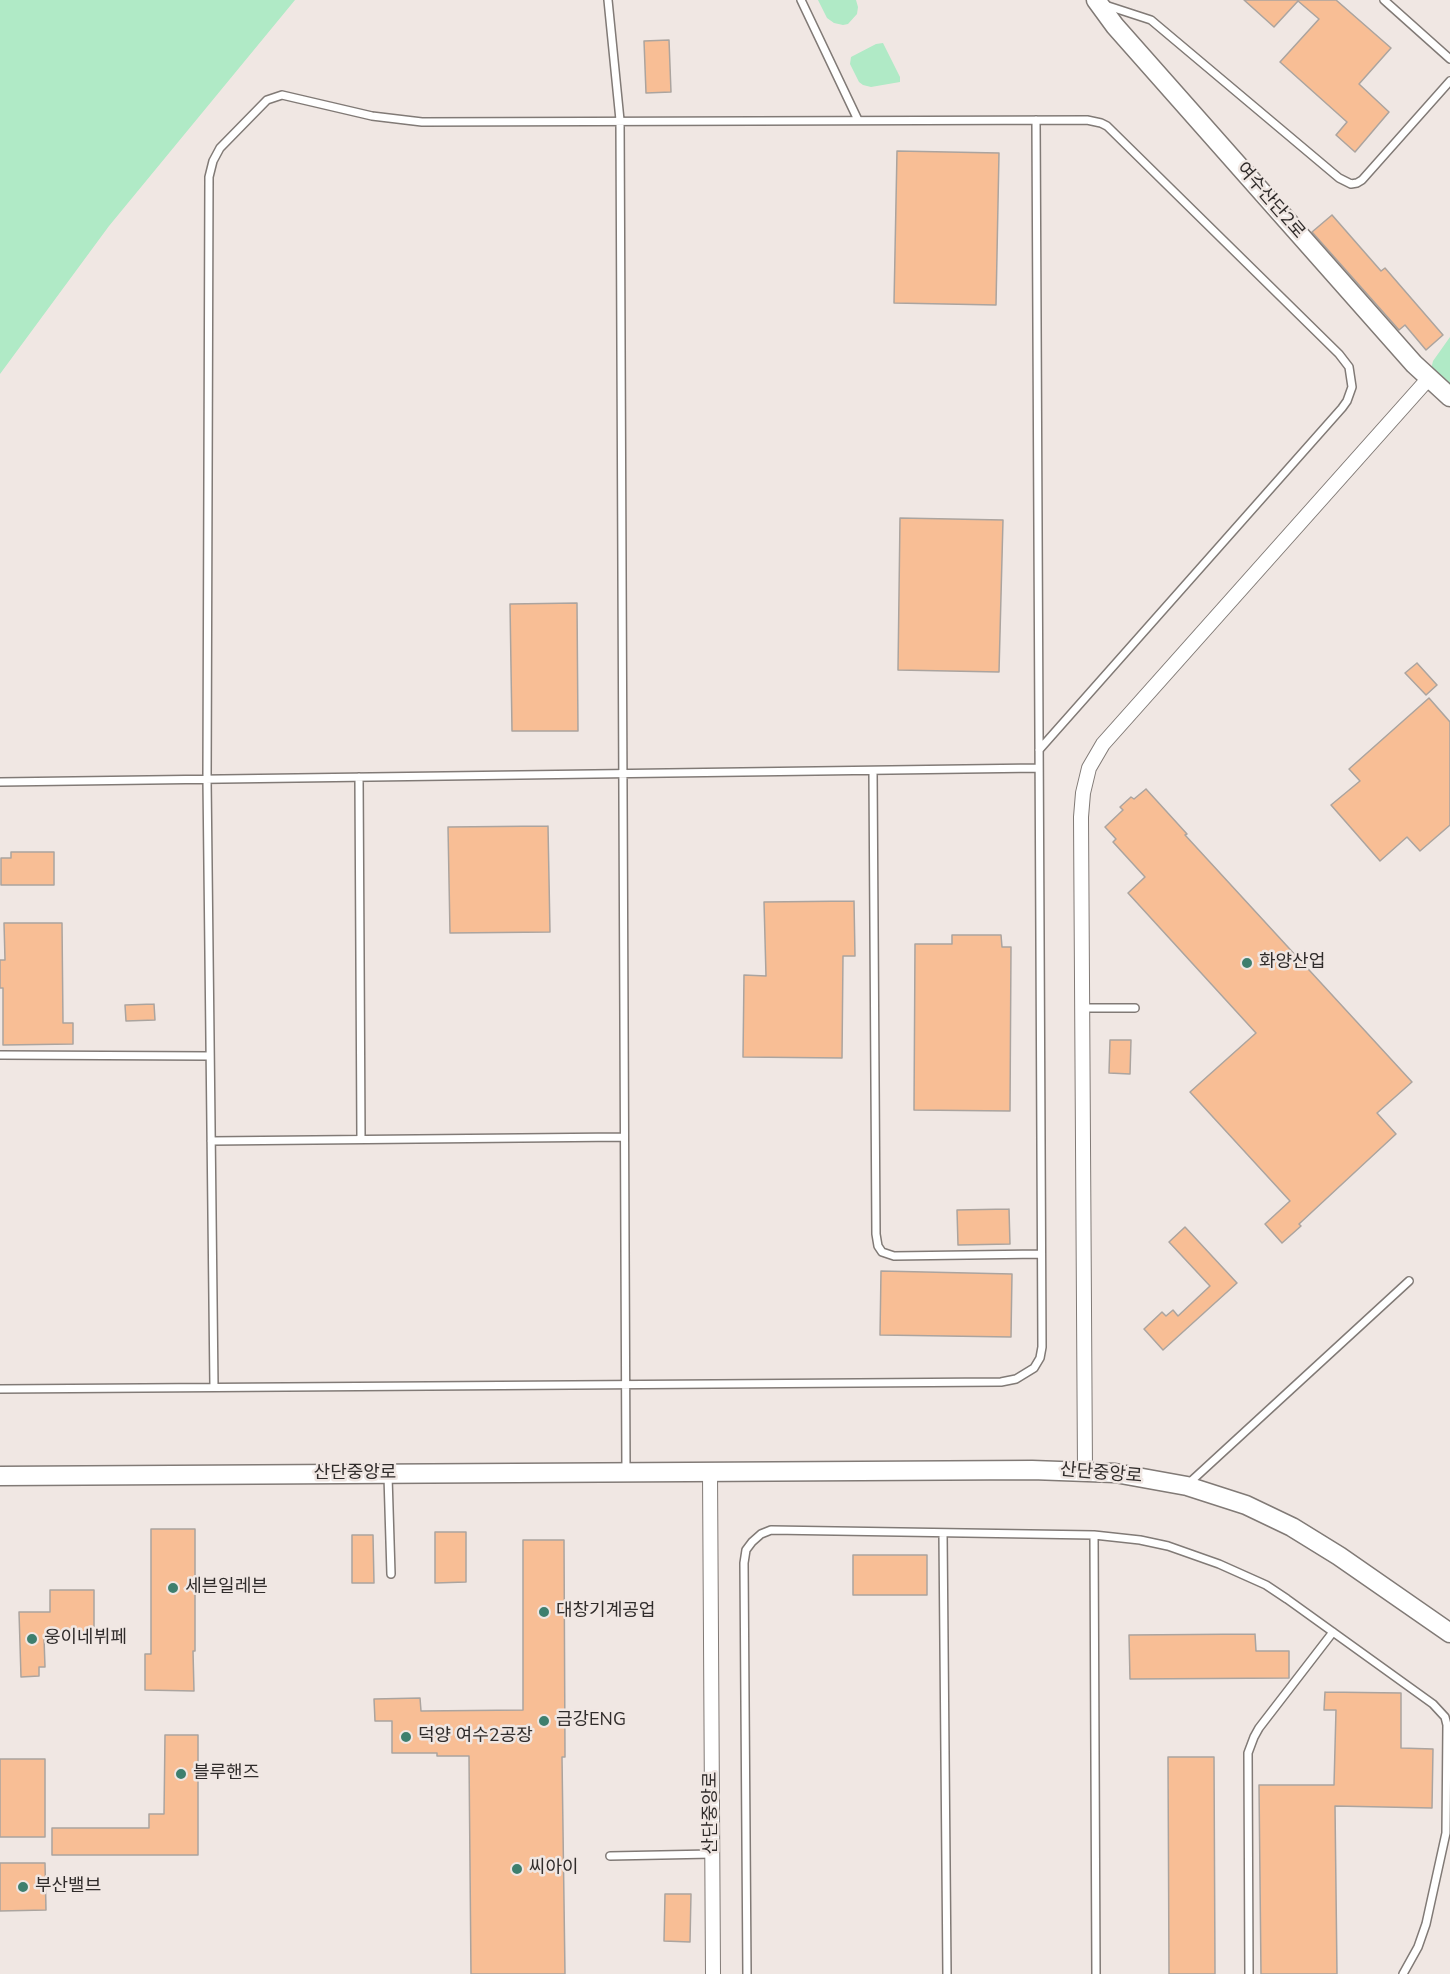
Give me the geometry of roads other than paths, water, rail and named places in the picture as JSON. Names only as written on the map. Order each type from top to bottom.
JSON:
[{"type":"street","name":"여수산단2로","points":[[1096,1],[1123,35],[1414,364],[1450,397]]},
{"type":"street","points":[[1085,1471],[1082,810],[1085,780],[1095,756],[1111,735],[1429,378]]},
{"type":"street","name":"산단중앙로","points":[[0,1476],[1085,1471],[1144,1477],[1187,1486],[1246,1505],[1292,1527],[1374,1579],[1450,1633]]},
{"type":"street","name":"산단중앙로","points":[[710,1472],[712,1974]]},
{"type":"lane","points":[[608,0],[620,120],[626,1472]]},
{"type":"lane","points":[[801,0],[858,120]]},
{"type":"lane","points":[[1384,0],[1450,59]]},
{"type":"lane","points":[[1096,1],[1151,20],[1334,174],[1352,184],[1362,180],[1450,81]]},
{"type":"lane","points":[[214,1387],[207,779],[209,177],[216,154],[263,102],[282,95],[372,116],[414,121],[1087,120],[1107,126],[1339,354],[1349,367],[1352,381],[1350,394],[1342,408],[1039,750]]},
{"type":"lane","points":[[0,1389],[1001,1382],[1016,1379],[1034,1368],[1041,1351],[1036,120]]},
{"type":"lane","points":[[0,782],[1039,768]]},
{"type":"lane","points":[[873,771],[876,1234],[878,1246],[882,1252],[894,1256],[1041,1254]]},
{"type":"lane","points":[[358,777],[361,1139]]},
{"type":"lane","points":[[1083,1008],[1135,1008]]},
{"type":"lane","points":[[0,1055],[210,1056]]},
{"type":"lane","points":[[211,1140],[624,1137]]},
{"type":"lane","points":[[1187,1486],[1409,1281]]},
{"type":"lane","points":[[388,1473],[391,1574]]},
{"type":"lane","points":[[747,1974],[744,1574],[746,1550],[756,1538],[771,1530],[1094,1535],[1154,1543],[1219,1564],[1272,1589],[1334,1632],[1442,1711],[1446,1720],[1446,1833],[1426,1924],[1418,1947],[1403,1974]]},
{"type":"lane","points":[[943,1533],[947,1974]]},
{"type":"lane","points":[[1094,1535],[1096,1974]]},
{"type":"lane","points":[[1249,1974],[1248,1753],[1259,1728],[1334,1632]]},
{"type":"lane","points":[[610,1856],[712,1854]]},
{"type":"place","name":"화양산업","points":[[1247,963]]},
{"type":"place","name":"세븐일레븐","points":[[173,1588]]},
{"type":"place","name":"대창기계공업","points":[[544,1612]]},
{"type":"place","name":"웅이네뷔페","points":[[32,1639]]},
{"type":"place","name":"금강ENG","points":[[544,1721]]},
{"type":"place","name":"덕양 여수2공장","points":[[406,1737]]},
{"type":"place","name":"블루핸즈","points":[[181,1774]]},
{"type":"place","name":"씨아이","points":[[517,1869]]},
{"type":"place","name":"부산밸브","points":[[23,1887]]}]
